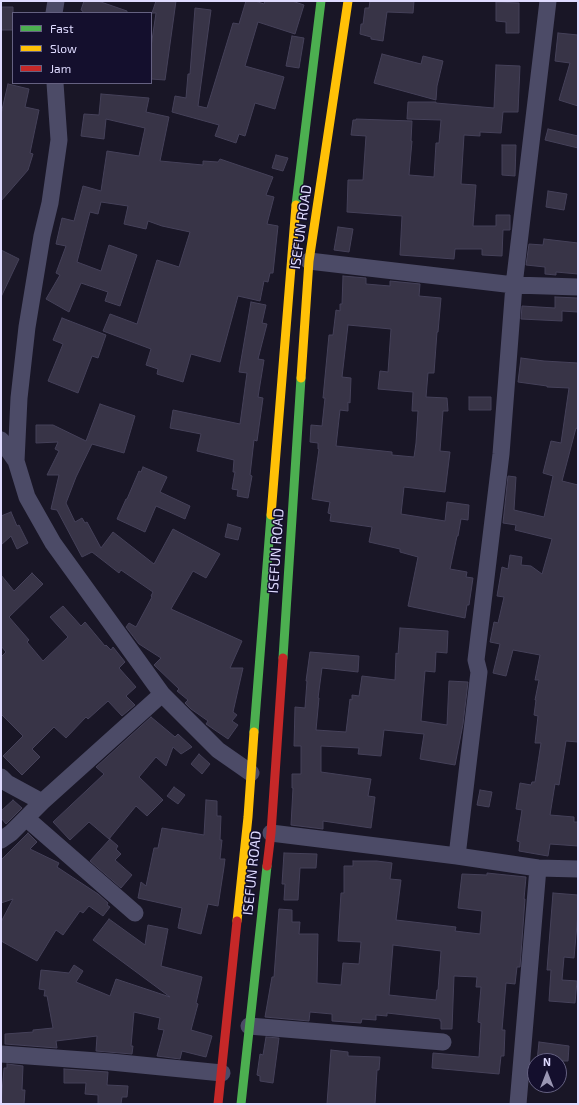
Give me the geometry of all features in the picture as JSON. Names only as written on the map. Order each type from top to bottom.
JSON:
[{"type":"street","points":[[54,12],[56,1]]},
{"type":"street","name":"ISEFUN ROAD","points":[[218,1104],[248,817],[297,188],[321,1]]},
{"type":"street","name":"ISEFUN ROAD","points":[[241,1104],[271,833],[309,261],[348,1]]},
{"type":"street","points":[[457,856],[478,686],[479,672],[476,660],[501,454],[514,285],[548,1]]},
{"type":"street","points":[[16,461],[27,327],[42,236],[50,203],[59,140],[56,84]]},
{"type":"street","points":[[309,261],[514,285],[578,286]]},
{"type":"street","points":[[1,440],[16,461],[27,497],[53,543],[162,694],[218,750],[251,773]]},
{"type":"street","points":[[1,840],[162,694]]},
{"type":"street","points":[[1,777],[7,783],[42,802]]},
{"type":"street","points":[[26,818],[135,913]]},
{"type":"street","points":[[271,833],[457,856],[538,868],[578,869]]},
{"type":"street","points":[[518,1104],[538,868]]},
{"type":"street","points":[[249,1026],[443,1042]]},
{"type":"street","points":[[1,1054],[111,1062],[222,1073]]},
{"type":"building","points":[[84,1],[98,1],[127,12],[82,12],[81,10]]},
{"type":"building","points":[[156,1],[176,1],[165,80],[152,79],[152,40],[156,13],[152,13]]},
{"type":"building","points":[[246,1],[255,1],[264,4],[265,1],[292,1],[304,5],[295,34],[258,22],[245,66],[284,77],[275,109],[255,103],[245,136],[239,134],[236,143],[215,136],[219,125],[172,112],[175,96],[186,98],[188,74],[190,74],[195,8],[211,10],[198,106],[207,108],[233,23],[239,24]]},
{"type":"building","points":[[370,1],[414,1],[413,13],[387,12],[383,41],[371,39],[371,37],[360,34],[365,8],[369,8]]},
{"type":"building","points":[[496,2],[519,3],[519,33],[506,33],[506,22],[496,21]]},
{"type":"building","points":[[1,7],[13,7],[12,30],[1,30]]},
{"type":"building","points":[[558,33],[578,35],[578,106],[559,100],[570,63],[555,61]]},
{"type":"building","points":[[292,36],[304,38],[299,68],[286,66]]},
{"type":"building","points":[[382,54],[421,64],[423,56],[443,61],[437,86],[436,100],[374,83]]},
{"type":"building","points":[[496,65],[520,66],[518,112],[503,112],[501,133],[480,132],[480,136],[464,135],[461,184],[476,185],[473,226],[496,226],[496,215],[510,215],[510,230],[503,230],[502,256],[482,255],[482,249],[455,249],[454,259],[400,255],[402,216],[347,212],[348,180],[363,180],[366,136],[351,135],[353,120],[412,121],[409,175],[434,177],[436,143],[439,143],[441,120],[407,119],[408,102],[436,102],[494,108]]},
{"type":"building","points":[[8,84],[29,89],[25,107],[39,110],[30,153],[33,154],[28,170],[1,201],[1,114]]},
{"type":"building","points":[[101,94],[149,98],[146,112],[169,117],[160,161],[203,165],[203,161],[218,162],[220,159],[273,177],[266,195],[274,197],[267,224],[278,226],[273,273],[270,273],[268,282],[264,281],[260,301],[238,296],[220,362],[191,354],[183,382],[157,374],[158,369],[146,365],[151,349],[103,331],[110,314],[137,324],[157,260],[179,267],[190,232],[162,226],[148,221],[146,229],[124,224],[128,206],[101,202],[98,214],[90,212],[77,262],[101,271],[109,245],[137,255],[120,306],[105,301],[108,292],[81,283],[69,312],[46,299],[60,275],[56,273],[66,246],[56,244],[62,218],[74,221],[83,186],[101,191],[107,151],[139,156],[145,128],[106,119],[104,139],[81,136],[84,114],[99,115]]},
{"type":"building","points":[[548,129],[578,136],[578,148],[545,140]]},
{"type":"building","points":[[502,145],[516,145],[515,176],[502,175]]},
{"type":"building","points":[[276,155],[288,158],[283,171],[272,168]]},
{"type":"building","points":[[548,191],[567,194],[564,210],[546,207]]},
{"type":"building","points":[[338,227],[353,229],[349,252],[334,250]]},
{"type":"building","points":[[544,239],[578,243],[578,274],[556,272],[556,275],[545,274],[545,267],[526,265],[529,244],[543,245]]},
{"type":"building","points":[[1,250],[19,259],[1,297]]},
{"type":"building","points":[[343,276],[366,278],[366,284],[390,286],[390,281],[420,284],[419,296],[441,298],[434,373],[428,373],[426,397],[447,398],[448,411],[443,411],[440,451],[450,452],[445,492],[404,487],[401,514],[445,521],[447,502],[469,505],[468,520],[461,519],[450,569],[467,572],[466,577],[473,578],[469,605],[467,605],[465,618],[408,606],[418,557],[400,552],[400,549],[369,542],[372,527],[330,521],[331,514],[328,513],[330,502],[312,499],[319,449],[318,443],[310,442],[311,425],[322,426],[329,335],[333,335],[336,310],[340,311],[340,304],[342,304]],"holes":[[[348,325],[391,329],[388,372],[380,371],[378,389],[413,392],[412,411],[418,411],[414,457],[392,455],[392,452],[336,446],[340,410],[348,411],[348,402],[350,403],[351,378],[342,377]]]},
{"type":"building","points":[[555,297],[578,298],[578,312],[562,311],[562,321],[521,319],[522,306],[555,308]]},
{"type":"building","points":[[251,302],[266,305],[262,323],[267,324],[258,359],[264,360],[258,397],[263,398],[257,441],[254,440],[250,475],[252,476],[248,498],[237,496],[238,490],[232,489],[235,472],[233,472],[234,460],[197,451],[201,434],[170,428],[173,410],[240,424],[247,373],[239,372]]},
{"type":"building","points":[[62,318],[106,335],[98,358],[92,356],[78,393],[48,381],[63,344],[53,340]]},
{"type":"building","points":[[521,358],[578,363],[578,429],[576,428],[562,481],[578,485],[578,742],[566,741],[559,785],[555,784],[550,815],[574,817],[574,822],[578,822],[578,846],[550,844],[548,856],[519,851],[520,842],[517,841],[522,810],[516,809],[520,783],[531,785],[532,782],[535,782],[541,743],[535,743],[538,716],[534,715],[539,680],[535,680],[540,655],[513,650],[506,676],[493,673],[500,644],[490,642],[494,622],[498,623],[504,597],[497,596],[502,567],[508,569],[510,555],[522,557],[521,565],[531,566],[542,574],[552,539],[515,530],[516,525],[503,523],[508,476],[516,477],[514,510],[544,517],[553,476],[543,473],[551,441],[561,443],[569,388],[547,387],[518,382]]},
{"type":"building","points":[[469,397],[491,397],[491,410],[469,410]]},
{"type":"building","points":[[100,404],[135,416],[124,453],[92,444],[76,477],[66,503],[75,522],[82,518],[85,523],[87,522],[101,548],[113,532],[154,564],[173,529],[220,554],[206,578],[193,571],[171,609],[242,641],[230,668],[243,668],[233,712],[237,715],[232,721],[238,725],[228,739],[206,724],[208,721],[185,703],[188,700],[177,691],[179,689],[154,665],[161,658],[139,644],[126,627],[129,623],[136,627],[152,597],[153,592],[121,570],[119,573],[92,552],[82,557],[57,510],[51,509],[59,475],[47,475],[59,451],[55,449],[58,442],[36,443],[36,425],[53,425],[86,441]]},
{"type":"building","points":[[143,467],[167,477],[160,492],[190,506],[185,519],[156,506],[145,532],[117,519],[139,471],[141,472]]},
{"type":"building","points":[[11,512],[17,526],[19,525],[28,543],[17,549],[11,536],[1,545],[1,516]]},
{"type":"building","points":[[228,524],[241,528],[238,540],[225,537]]},
{"type":"building","points":[[32,573],[43,584],[9,617],[29,640],[27,642],[43,661],[68,637],[50,617],[63,606],[81,626],[85,622],[105,646],[106,645],[111,650],[113,647],[125,662],[119,668],[136,687],[126,696],[135,705],[122,716],[108,701],[88,719],[86,717],[66,738],[54,727],[32,749],[40,757],[22,775],[3,756],[23,736],[1,714],[1,657],[6,652],[1,646],[1,575],[14,591]]},
{"type":"building","points":[[400,628],[448,631],[447,653],[436,652],[435,672],[425,671],[421,721],[447,725],[449,681],[468,682],[463,724],[455,765],[420,759],[424,734],[384,730],[381,756],[358,754],[359,748],[321,746],[321,772],[371,779],[368,796],[375,797],[371,828],[323,821],[323,829],[291,825],[293,788],[292,774],[301,774],[301,746],[294,746],[295,707],[305,708],[306,681],[310,652],[359,656],[358,672],[322,668],[316,730],[346,732],[350,699],[352,700],[352,695],[359,696],[362,676],[395,680],[396,653],[398,654]]},
{"type":"building","points":[[151,717],[175,737],[178,734],[192,747],[181,754],[173,747],[166,766],[156,757],[139,777],[163,800],[147,816],[136,806],[109,839],[89,822],[70,840],[53,822],[104,774],[96,767]]},
{"type":"building","points":[[199,754],[210,764],[202,774],[191,764]]},
{"type":"building","points":[[174,787],[185,795],[178,804],[167,796]]},
{"type":"building","points":[[480,790],[492,792],[489,807],[477,805]]},
{"type":"building","points":[[13,800],[22,808],[6,824],[1,818],[1,811]]},
{"type":"building","points":[[206,800],[217,801],[217,816],[221,816],[220,840],[222,840],[220,859],[225,859],[218,906],[208,904],[201,934],[178,928],[182,908],[138,898],[141,882],[146,886],[154,848],[158,848],[162,828],[204,835]]},
{"type":"building","points":[[28,833],[37,842],[30,849],[59,863],[57,867],[98,894],[108,903],[107,905],[110,907],[103,916],[89,906],[83,913],[80,911],[63,935],[56,930],[37,961],[1,941],[1,922],[13,899],[1,903],[1,860]]},
{"type":"building","points":[[110,839],[118,846],[116,849],[121,854],[115,860],[132,875],[121,888],[90,861]]},
{"type":"building","points":[[284,853],[317,854],[316,868],[300,868],[298,900],[284,900],[285,884],[282,884]]},
{"type":"building","points":[[353,861],[377,861],[392,863],[390,879],[401,880],[396,920],[456,927],[455,931],[480,934],[482,911],[458,908],[462,874],[487,875],[487,873],[526,877],[520,967],[517,967],[515,984],[506,983],[502,1030],[505,1030],[504,1056],[501,1056],[499,1074],[432,1068],[433,1053],[479,1057],[481,1023],[478,1022],[481,987],[476,987],[477,977],[454,976],[452,1029],[441,1029],[440,1019],[387,1013],[387,1016],[376,1015],[376,1020],[362,1019],[361,1023],[332,1021],[332,1014],[310,1012],[309,1021],[265,1017],[272,977],[274,977],[279,909],[292,910],[292,922],[300,922],[299,934],[318,934],[317,983],[341,985],[343,963],[359,964],[361,942],[338,941],[341,893],[344,893],[344,866],[353,866]],"holes":[[[393,945],[441,951],[436,1000],[389,995]]]},
{"type":"building","points":[[553,893],[578,895],[574,958],[564,957],[562,980],[577,981],[575,1003],[549,1001],[551,970],[547,970]]},
{"type":"building","points":[[109,919],[145,945],[148,925],[168,929],[161,966],[202,977],[196,1003],[198,1004],[191,1030],[212,1036],[206,1057],[182,1051],[180,1059],[157,1056],[164,1030],[158,1029],[160,1018],[134,1012],[131,1046],[133,1046],[132,1054],[96,1051],[97,1036],[56,1041],[57,1048],[5,1044],[5,1034],[33,1032],[33,1030],[53,1028],[47,996],[44,996],[45,990],[39,989],[41,970],[69,973],[74,965],[83,971],[76,982],[110,996],[116,979],[170,997],[93,940]]},
{"type":"building","points":[[266,1037],[279,1038],[273,1083],[260,1081],[260,1076],[257,1075],[260,1054],[263,1055]]},
{"type":"building","points":[[539,1042],[569,1046],[568,1061],[567,1053],[538,1053]]},
{"type":"building","points":[[331,1050],[348,1052],[348,1056],[380,1057],[379,1070],[377,1070],[375,1104],[327,1104]]},
{"type":"building","points":[[7,1064],[23,1066],[22,1090],[25,1090],[24,1104],[1,1104],[4,1068],[7,1068]]},
{"type":"building","points":[[64,1069],[108,1072],[107,1085],[128,1086],[127,1097],[122,1097],[121,1104],[98,1104],[98,1095],[85,1094],[86,1083],[64,1083]]},
{"type":"traffic: fast","points":[[296,205],[321,1]]},
{"type":"traffic: fast","points":[[283,658],[301,378]]},
{"type":"traffic: fast","points":[[254,732],[271,515]]},
{"type":"traffic: fast","points":[[241,1104],[267,866]]},
{"type":"traffic: slow","points":[[301,378],[309,261],[348,1]]},
{"type":"traffic: slow","points":[[271,515],[296,205]]},
{"type":"traffic: slow","points":[[237,921],[248,817],[254,732]]},
{"type":"traffic: jam","points":[[267,866],[271,833],[283,658]]},
{"type":"traffic: jam","points":[[218,1104],[237,921]]}]
